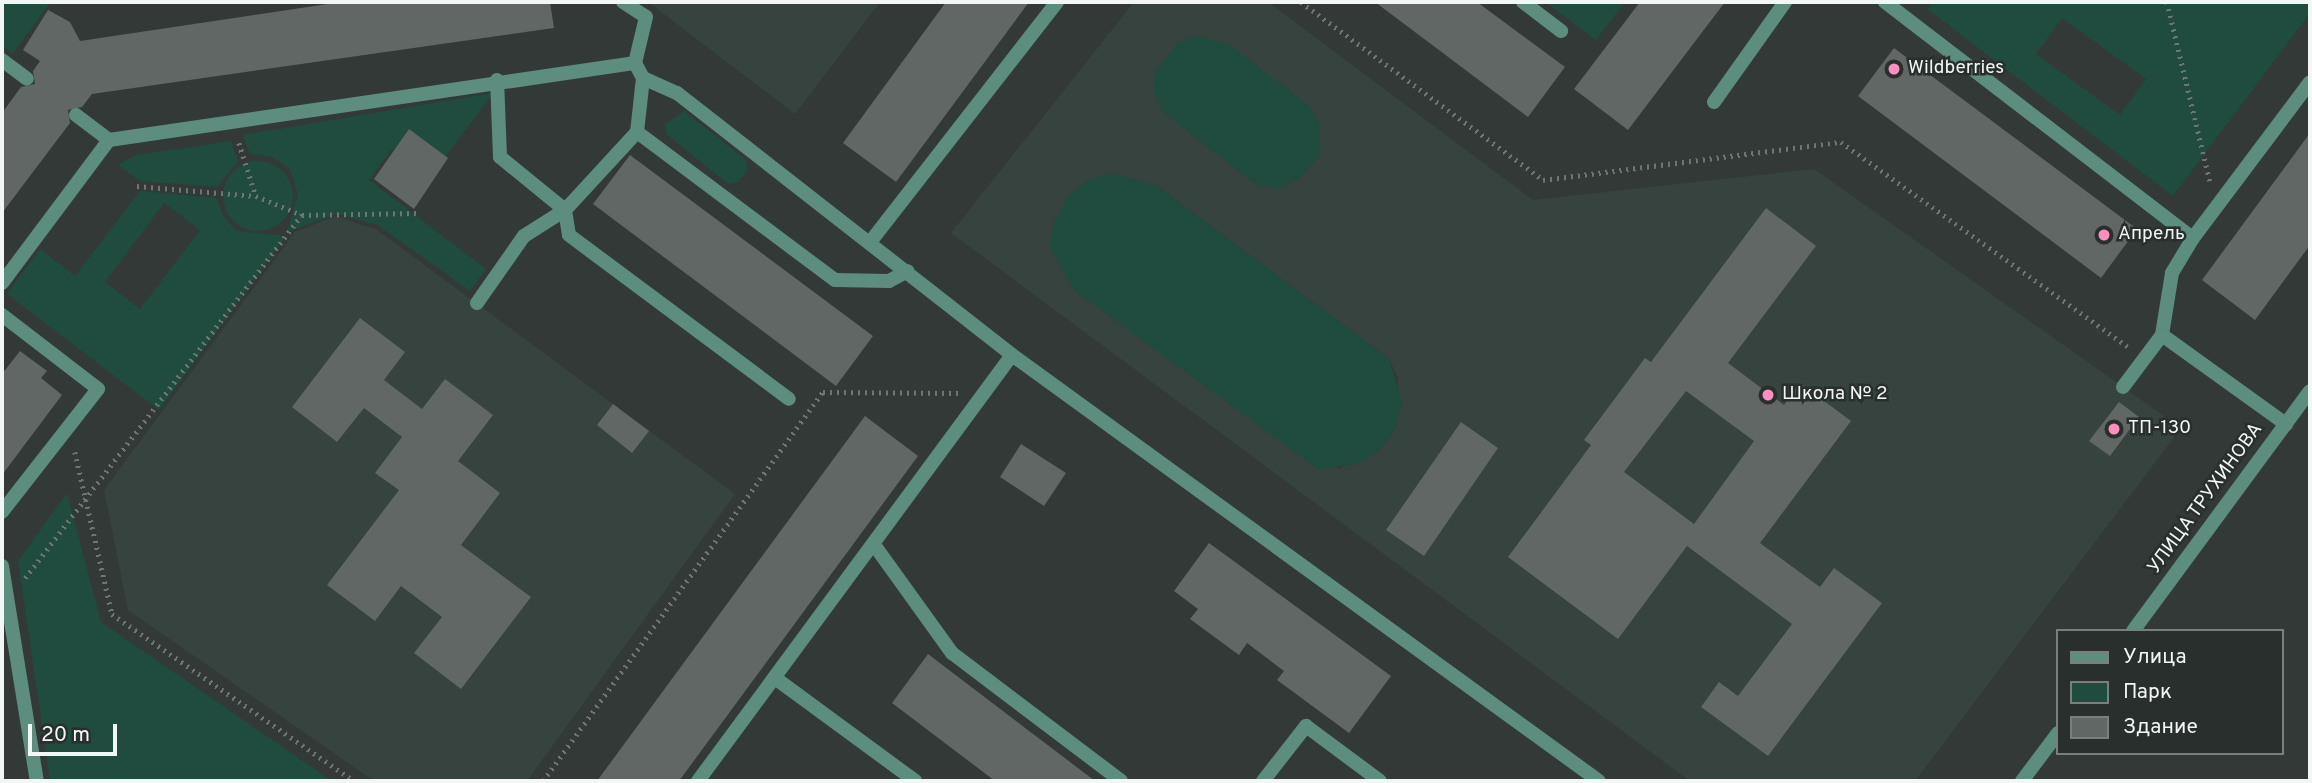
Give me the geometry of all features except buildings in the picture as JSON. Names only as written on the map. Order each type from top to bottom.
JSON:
[{"type":"street","points":[[477,303],[524,236],[565,210],[637,132],[643,78],[635,63],[646,17],[623,2]]},
{"type":"street","points":[[872,241],[1057,2]]},
{"type":"street","points":[[1523,2],[1561,31]]},
{"type":"street","points":[[1714,102],[1785,2]]},
{"type":"street","points":[[1885,2],[2193,238]]},
{"type":"street","points":[[2,61],[27,79]]},
{"type":"street","points":[[76,115],[109,140],[233,124],[293,109],[635,63]]},
{"type":"street","points":[[643,78],[677,93],[872,241],[1012,355],[1599,781]]},
{"type":"street","points":[[496,80],[500,157],[565,210],[569,235],[789,399]]},
{"type":"street","points":[[2123,387],[2162,335],[2172,274],[2193,238],[2310,82]]},
{"type":"street","points":[[637,132],[835,280],[889,281],[908,271]]},
{"type":"street","points":[[2,283],[109,140]]},
{"type":"street","points":[[2,315],[98,389],[2,512]]},
{"type":"street","points":[[2162,335],[2286,424]]},
{"type":"street","points":[[698,781],[875,546],[1012,355]]},
{"type":"street","name":"УЛИЦА ТРУХИНОВА","points":[[2134,629],[2310,391]]},
{"type":"street","points":[[875,546],[952,653],[1121,781]]},
{"type":"street","points":[[2,566],[37,781]]},
{"type":"street","points":[[775,678],[915,781]]},
{"type":"street","points":[[1263,781],[1306,726],[1380,781]]},
{"type":"street","points":[[2022,781],[2056,736]]},
{"type":"path","points":[[1301,2],[1543,180],[1841,142],[2143,358]]},
{"type":"path","points":[[2167,2],[2216,208]]},
{"type":"path","points":[[233,124],[256,196]]},
{"type":"path","points":[[137,186],[256,196],[302,215],[417,213]]},
{"type":"path","points":[[8,601],[86,493],[302,215]]},
{"type":"path","points":[[543,781],[824,392],[985,394]]},
{"type":"path","points":[[68,428],[86,493],[112,614],[354,781]]},
{"type":"shaded area","points":[[648,2],[880,2],[795,114]]},
{"type":"shaded area","name":"Школа № 2","points":[[1134,2],[1268,2],[1533,200],[1814,169],[2181,428],[1915,781],[1690,781],[951,233]],"holes":[[[1111,173],[1157,186],[1389,359],[1398,378],[1395,430],[1378,451],[1338,469]]]},
{"type":"shaded area","points":[[336,216],[377,230],[735,494],[527,781],[374,781],[128,610],[104,490],[295,232]]},
{"type":"green space","points":[[2,2],[51,2],[13,53],[2,47]]},
{"type":"green space","points":[[1545,2],[1625,2],[1596,40]]},
{"type":"green space","points":[[1932,2],[2310,2],[2310,13],[2173,196],[1927,9]],"holes":[[[2062,18],[2146,79],[2120,115],[2036,54]]]},
{"type":"green space","points":[[1195,36],[1228,44],[1308,105],[1319,124],[1320,155],[1299,179],[1276,189],[1255,184],[1163,112],[1154,90],[1155,72],[1178,43]]},
{"type":"green space","points":[[493,93],[430,177],[392,149],[369,180],[486,269],[470,291],[378,225],[337,214],[287,232],[298,195],[290,169],[272,157],[250,154],[243,135]]},
{"type":"green space","points":[[684,111],[746,160],[747,171],[738,182],[728,184],[666,134],[665,124]]},
{"type":"green space","points":[[231,141],[238,161],[217,187],[140,181],[118,165],[136,155]]},
{"type":"green space","points":[[265,161],[278,167],[287,176],[291,182],[291,210],[283,221],[272,229],[251,231],[233,221],[225,210],[223,189],[233,171],[244,163]]},
{"type":"green space","points":[[1111,173],[1157,186],[1389,359],[1402,402],[1395,430],[1378,451],[1358,464],[1318,469],[1074,290],[1050,247],[1054,221],[1069,196],[1088,180]]},
{"type":"green space","points":[[140,191],[217,198],[223,216],[237,231],[286,236],[159,410],[7,294],[40,249],[75,276]],"holes":[[[164,203],[200,230],[140,309],[105,282]]]},
{"type":"green space","points":[[67,493],[101,622],[332,781],[50,781],[18,561]]},
{"type":"place","name":"Wildberries","points":[[1894,69]]},
{"type":"place","name":"Апрель","points":[[2104,235]]},
{"type":"place","name":"Школа № 2","points":[[1768,395]]},
{"type":"place","name":"ТП-130","points":[[2114,429]]}]
